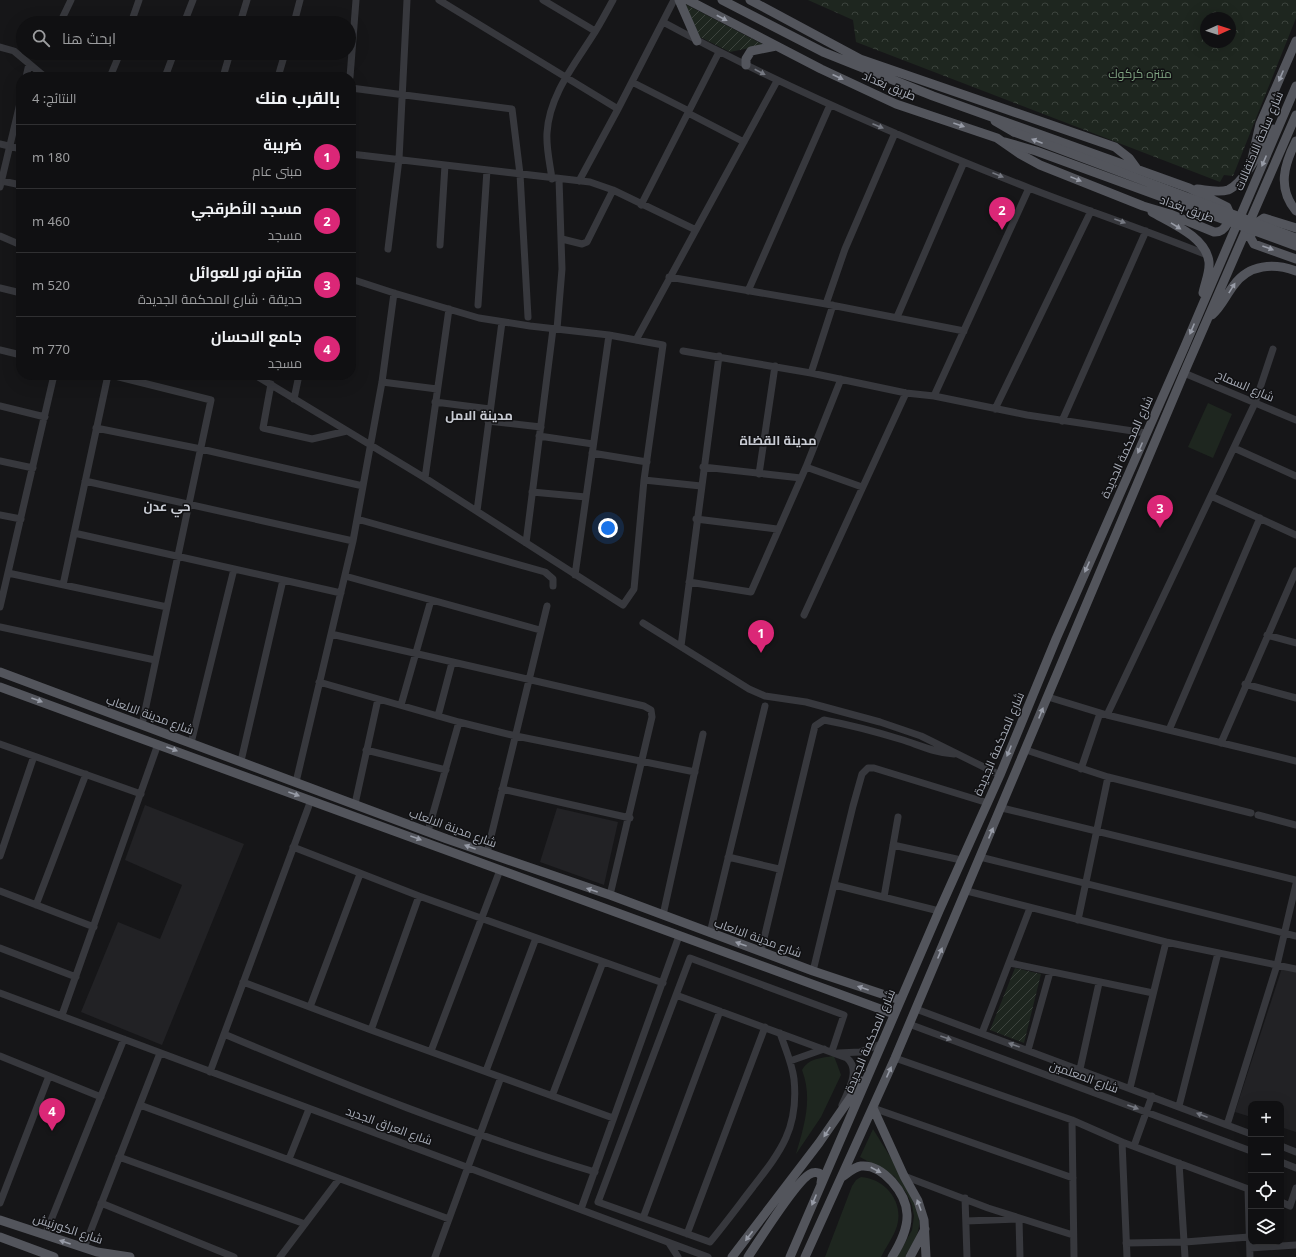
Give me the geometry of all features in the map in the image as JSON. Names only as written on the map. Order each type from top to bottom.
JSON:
[{"type":"main road","points":[[679,0],[685,18],[697,41]]},
{"type":"main road","name":"طريق بغداد","points":[[688,0],[821,69],[896,104],[997,138],[1005,142],[1020,154],[1040,165],[1142,206],[1170,214],[1214,232],[1223,230],[1230,215],[1227,207],[1189,188],[947,101],[823,52],[722,0]]},
{"type":"main road","points":[[745,11],[750,0],[840,46],[860,58],[1115,147],[1129,158],[1137,169]]},
{"type":"main road","points":[[1251,164],[1260,124],[1296,41]]},
{"type":"main road","points":[[746,65],[746,59],[751,51],[776,46]]},
{"type":"main road","name":"شارع ساحة الاحتفالات","points":[[1230,241],[1296,86]]},
{"type":"main road","points":[[946,89],[947,101]]},
{"type":"main road","points":[[1189,188],[1215,191],[1232,188],[1240,180],[1251,164],[1290,101]]},
{"type":"main road","points":[[986,114],[999,124],[1014,132],[1296,238]]},
{"type":"main road","name":"شارع ساحة الاحتفالات","points":[[1240,244],[1293,127],[1296,115]]},
{"type":"main road","points":[[1296,141],[1289,156],[1284,176],[1286,195],[1296,211]]},
{"type":"main road","points":[[1005,142],[1036,150],[1296,246]]},
{"type":"main road","points":[[1142,206],[1193,238],[1203,248],[1207,255],[1209,266],[1198,314]]},
{"type":"main road","points":[[1296,228],[1264,218],[1258,222],[1250,237],[1254,244],[1296,258]]},
{"type":"main road","name":"شارع المحكمة الجديدة","points":[[790,1257],[900,1000],[1000,775],[1056,639],[1230,241]]},
{"type":"main road","name":"شارع المحكمة الجديدة","points":[[805,1257],[895,1058],[1002,808],[1184,373],[1240,244]]},
{"type":"main road","points":[[1208,319],[1223,303],[1233,285],[1246,274],[1258,268],[1272,265],[1296,270]]},
{"type":"main road","name":"شارع مدينة الالعاب","points":[[0,672],[486,853],[610,895],[813,971],[900,1000]]},
{"type":"main road","name":"شارع مدينة الالعاب","points":[[0,687],[894,1014]]},
{"type":"main road","points":[[98,722],[102,710]]},
{"type":"main road","points":[[566,895],[569,882]]},
{"type":"main road","points":[[732,1257],[819,1144],[840,1111],[873,1065]]},
{"type":"main road","points":[[873,1108],[904,1176],[918,1201],[925,1229],[926,1257]]},
{"type":"main road","points":[[841,1178],[859,1167],[870,1167],[882,1173],[899,1190],[906,1209],[907,1224],[903,1236],[892,1257]]},
{"type":"main road","points":[[748,1257],[794,1191],[807,1175],[813,1172],[819,1173],[822,1177],[821,1184]]},
{"type":"main road","name":"شارع الكورنيش","points":[[0,1220],[97,1252],[130,1257]]},
{"type":"main road","points":[[910,1257],[925,1229]]},
{"type":"main road","points":[[0,1237],[54,1257]]},
{"type":"street","points":[[63,16],[71,0]]},
{"type":"street","points":[[134,16],[140,0]]},
{"type":"street","points":[[187,16],[193,0]]},
{"type":"street","points":[[242,16],[247,0]]},
{"type":"street","points":[[296,16],[300,0]]},
{"type":"street","points":[[355,16],[356,0]]},
{"type":"street","points":[[388,249],[398,159],[407,0]]},
{"type":"street","points":[[438,0],[447,2],[618,109]]},
{"type":"street","points":[[543,0],[595,31]]},
{"type":"street","points":[[526,543],[562,269],[562,239],[555,179],[546,134],[548,118],[565,77],[613,0]]},
{"type":"street","points":[[579,181],[674,0]]},
{"type":"street","points":[[663,22],[697,41],[777,81],[895,133],[1029,188],[1207,255]]},
{"type":"street","points":[[0,47],[16,53]]},
{"type":"street","points":[[641,205],[719,52]]},
{"type":"street","points":[[24,60],[39,72]]},
{"type":"street","points":[[112,72],[117,60]]},
{"type":"street","points":[[167,72],[171,60]]},
{"type":"street","points":[[224,72],[228,60]]},
{"type":"street","points":[[279,72],[283,60]]},
{"type":"street","points":[[350,72],[351,60]]},
{"type":"street","points":[[27,72],[29,64]]},
{"type":"street","points":[[636,340],[777,81]]},
{"type":"street","points":[[632,82],[744,142]]},
{"type":"street","points":[[356,89],[512,109],[520,174],[528,317]]},
{"type":"street","points":[[748,291],[830,105]]},
{"type":"street","points":[[16,121],[1,184],[16,185]]},
{"type":"street","points":[[811,373],[829,304],[846,249],[895,133]]},
{"type":"street","points":[[0,144],[16,148]]},
{"type":"street","points":[[356,155],[579,181],[613,190],[641,205],[696,230]]},
{"type":"street","points":[[897,318],[964,162]]},
{"type":"street","points":[[440,245],[445,165]]},
{"type":"street","points":[[478,306],[487,170]]},
{"type":"street","points":[[934,396],[1029,188]]},
{"type":"street","points":[[562,239],[582,244],[587,242],[613,190]]},
{"type":"street","points":[[995,409],[1091,211]]},
{"type":"street","points":[[1062,421],[1146,231]]},
{"type":"street","points":[[0,236],[16,243]]},
{"type":"street","points":[[669,277],[829,304],[964,331]]},
{"type":"street","points":[[264,380],[426,478],[623,605],[634,590],[644,480],[663,345],[609,335],[479,318],[394,294],[356,280]]},
{"type":"street","points":[[0,288],[16,292]]},
{"type":"street","points":[[296,782],[353,541],[372,445],[394,294]]},
{"type":"street","points":[[426,478],[435,402],[449,309]]},
{"type":"street","points":[[476,511],[502,322]]},
{"type":"street","points":[[575,575],[609,335]]},
{"type":"street","points":[[1081,769],[1104,714],[1234,448],[1255,402],[1273,349]]},
{"type":"street","points":[[0,350],[16,354]]},
{"type":"street","points":[[683,350],[775,366],[906,393],[934,396],[995,409],[1062,421],[1146,433]]},
{"type":"street","points":[[681,646],[696,519],[719,356]]},
{"type":"street","points":[[759,474],[775,366]]},
{"type":"street","name":"شارع السماح","points":[[1184,373],[1296,420]]},
{"type":"street","points":[[689,582],[751,592],[801,478],[841,379]]},
{"type":"street","points":[[0,607],[53,380]]},
{"type":"street","points":[[63,585],[96,428],[108,380]]},
{"type":"street","points":[[130,380],[212,400],[166,607],[142,725]]},
{"type":"street","points":[[294,399],[298,380]]},
{"type":"street","points":[[382,382],[437,389]]},
{"type":"street","points":[[271,384],[263,428],[312,439],[347,431]]},
{"type":"street","points":[[804,615],[906,393]]},
{"type":"street","points":[[435,402],[490,410]]},
{"type":"street","points":[[0,406],[45,417]]},
{"type":"street","points":[[488,421],[541,427]]},
{"type":"street","points":[[96,428],[201,449],[363,486]]},
{"type":"street","points":[[539,436],[593,444]]},
{"type":"street","points":[[1234,448],[1296,476]]},
{"type":"street","points":[[592,453],[647,462]]},
{"type":"street","points":[[0,461],[33,468]]},
{"type":"street","points":[[806,466],[862,487]]},
{"type":"street","points":[[704,467],[801,478]]},
{"type":"street","points":[[644,480],[701,486]]},
{"type":"street","points":[[85,481],[190,503],[353,541]]},
{"type":"street","points":[[532,492],[586,497]]},
{"type":"street","points":[[1211,496],[1296,535]]},
{"type":"street","points":[[0,515],[21,520]]},
{"type":"street","points":[[1169,730],[1260,518]]},
{"type":"street","points":[[357,519],[545,572],[553,579],[553,586]]},
{"type":"street","points":[[696,519],[777,530]]},
{"type":"street","points":[[74,533],[341,593]]},
{"type":"street","points":[[191,743],[234,569]]},
{"type":"street","points":[[1221,743],[1245,684],[1296,571]]},
{"type":"street","points":[[8,573],[166,607]]},
{"type":"street","points":[[345,576],[540,630]]},
{"type":"street","points":[[241,762],[284,580]]},
{"type":"street","points":[[401,705],[431,600]]},
{"type":"street","points":[[486,853],[547,606]]},
{"type":"street","points":[[643,623],[749,689],[765,696],[806,702],[880,722],[921,736],[1000,775]]},
{"type":"street","points":[[0,627],[155,660]]},
{"type":"street","points":[[331,634],[529,681],[644,706],[651,710],[652,717],[630,818],[610,895]]},
{"type":"street","points":[[1267,635],[1296,643]]},
{"type":"street","points":[[438,716],[452,663]]},
{"type":"street","points":[[319,682],[459,722],[516,736],[641,763],[696,772]]},
{"type":"street","points":[[1245,684],[1296,698]]},
{"type":"street","points":[[1048,697],[1104,714],[1296,761]]},
{"type":"street","points":[[355,804],[378,699]]},
{"type":"street","points":[[710,933],[764,706]]},
{"type":"street","points":[[761,952],[779,869],[815,726],[824,720],[848,724],[915,744],[938,753],[959,755]]},
{"type":"street","points":[[428,831],[459,722]]},
{"type":"street","points":[[662,915],[696,772],[703,734]]},
{"type":"street","points":[[0,744],[141,794]]},
{"type":"street","points":[[62,1015],[158,744]]},
{"type":"street","points":[[366,750],[446,770]]},
{"type":"street","points":[[1026,750],[1108,777],[1296,825]]},
{"type":"street","points":[[0,856],[34,756]]},
{"type":"street","points":[[813,971],[860,780],[862,774],[868,768],[874,768],[988,802]]},
{"type":"street","points":[[36,906],[86,774]]},
{"type":"street","points":[[1078,920],[1108,777]]},
{"type":"street","points":[[502,789],[630,818]]},
{"type":"street","points":[[210,1072],[311,800]]},
{"type":"street","points":[[1002,808],[1296,880]]},
{"type":"street","points":[[884,897],[898,817]]},
{"type":"street","points":[[894,845],[961,860]]},
{"type":"street","points":[[294,847],[419,896],[663,983]]},
{"type":"street","points":[[728,857],[779,869]]},
{"type":"street","points":[[980,858],[1296,936]]},
{"type":"street","points":[[431,1051],[483,919],[500,870]]},
{"type":"street","points":[[310,1007],[360,874]]},
{"type":"street","points":[[1227,1125],[1277,964],[1296,884]]},
{"type":"street","points":[[835,885],[939,911]]},
{"type":"street","points":[[0,891],[94,927]]},
{"type":"street","points":[[966,891],[1166,942],[1296,969]]},
{"type":"street","points":[[370,1030],[419,896]]},
{"type":"street","points":[[982,1033],[1030,908]]},
{"type":"street","points":[[581,1209],[680,936]]},
{"type":"street","points":[[486,1071],[536,938]]},
{"type":"street","points":[[1130,1088],[1166,942]]},
{"type":"street","points":[[0,948],[76,977]]},
{"type":"street","points":[[1179,1106],[1218,953]]},
{"type":"street","points":[[780,1033],[790,1061],[794,1090],[793,1114],[787,1136],[780,1153],[710,1242],[598,1202],[690,958],[844,1015],[834,1052]]},
{"type":"street","points":[[552,1096],[603,962]]},
{"type":"street","points":[[1010,962],[1153,994]]},
{"type":"street","points":[[1028,1050],[1050,972]]},
{"type":"street","points":[[243,982],[370,1030],[613,1118]]},
{"type":"street","points":[[1080,1069],[1100,983]]},
{"type":"street","name":"شارع العراق الجديد","points":[[0,993],[708,1257]]},
{"type":"street","points":[[676,995],[824,1048],[849,1060],[854,1069],[853,1077],[840,1111]]},
{"type":"street","name":"شارع المعلمين","points":[[916,1009],[1248,1133]]},
{"type":"street","points":[[643,1218],[720,1011]]},
{"type":"street","name":"شارع المعلمين","points":[[909,1024],[1248,1150]]},
{"type":"street","points":[[687,1234],[765,1027]]},
{"type":"street","points":[[224,1034],[358,1090],[530,1152],[595,1172]]},
{"type":"street","points":[[45,1235],[124,1039]]},
{"type":"street","points":[[834,1052],[860,1052],[881,1044]]},
{"type":"street","points":[[790,1061],[824,1048]]},
{"type":"street","points":[[84,1248],[160,1053]]},
{"type":"street","points":[[895,1058],[1072,1120],[1122,1142],[1248,1189]]},
{"type":"street","points":[[1,1059],[101,1097]]},
{"type":"street","points":[[0,1203],[49,1076]]},
{"type":"street","points":[[435,1257],[501,1077]]},
{"type":"street","points":[[1134,1146],[1152,1096]]},
{"type":"street","points":[[140,1105],[289,1159],[449,1220]]},
{"type":"street","points":[[873,1108],[1073,1178]]},
{"type":"street","points":[[289,1159],[309,1109]]},
{"type":"street","points":[[1072,1120],[1074,1257]]},
{"type":"street","points":[[1122,1142],[1127,1257]]},
{"type":"street","points":[[1284,1147],[1296,1152]]},
{"type":"street","points":[[119,1157],[305,1224]]},
{"type":"street","points":[[1179,1163],[1185,1257]]},
{"type":"street","points":[[1284,1163],[1296,1168]]},
{"type":"street","points":[[904,1176],[1019,1218],[1074,1235]]},
{"type":"street","points":[[280,1257],[339,1179]]},
{"type":"street","points":[[1284,1203],[1290,1206],[1296,1188]]},
{"type":"street","points":[[965,1198],[967,1257]]},
{"type":"street","points":[[101,1203],[234,1257]]},
{"type":"street","points":[[966,1221],[1019,1218]]},
{"type":"street","points":[[1019,1218],[1020,1257]]},
{"type":"street","points":[[1126,1243],[1185,1242],[1248,1237]]},
{"type":"street","points":[[667,1241],[678,1257]]},
{"type":"street","points":[[1250,1245],[1250,1257]]},
{"type":"street","points":[[1250,1248],[1296,1245]]},
{"type":"shaded area","points":[[145,805],[244,844],[162,1045],[81,1012],[118,922],[160,939],[182,885],[125,860]]},
{"type":"shaded area","points":[[557,808],[618,822],[604,885],[540,862]]},
{"type":"shaded area","points":[[1282,968],[1296,972],[1296,1132],[1284,1128],[1284,1101],[1248,1101],[1248,1116],[1235,1112]]},
{"type":"green space","name":"متنزه كركوك","points":[[808,0],[1296,0],[1296,18],[1233,176],[1224,175],[1220,182],[856,42],[853,20]]},
{"type":"green space","points":[[685,4],[764,45],[730,52],[700,37]]},
{"type":"green space","points":[[1208,403],[1232,414],[1213,458],[1188,447]]},
{"type":"green space","points":[[1015,968],[1041,974],[1024,1043],[990,1030]]},
{"type":"green space","points":[[834,1056],[841,1075],[821,1117],[796,1154],[804,1123],[807,1102],[807,1091],[802,1070],[812,1061]]},
{"type":"green space","points":[[873,1129],[902,1177],[915,1204],[918,1216],[919,1226],[917,1234],[905,1257],[897,1257],[912,1230],[914,1216],[912,1205],[907,1194],[894,1176],[860,1157]]},
{"type":"green space","points":[[861,1177],[878,1182],[891,1193],[898,1208],[897,1226],[894,1234],[881,1257],[825,1257],[852,1186],[856,1180]]},
{"type":"place","name":"مسجد الأطرقجي","points":[[1002,230]]},
{"type":"place","name":"متنزه نور للعوائل","points":[[1160,528]]},
{"type":"place","name":"ضريبة","points":[[761,653]]},
{"type":"place","name":"جامع الاحسان","points":[[52,1131]]},
{"type":"district","name":"مدينة الامل","points":[[479,415]]},
{"type":"district","name":"مدينة القضاة","points":[[778,440]]},
{"type":"district","name":"حي عدن","points":[[167,506]]}]
